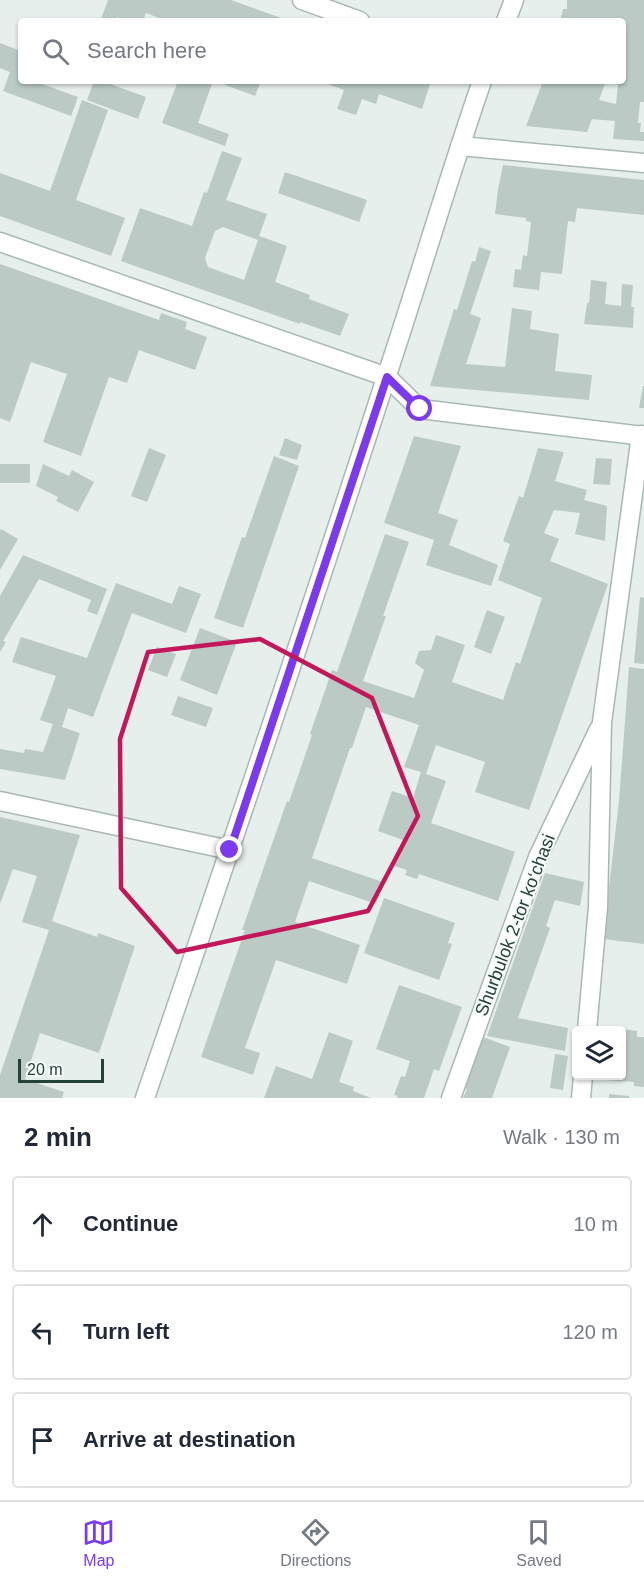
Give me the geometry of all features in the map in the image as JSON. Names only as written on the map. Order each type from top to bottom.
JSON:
[{"type":"street","points":[[302,0],[352,18]]},
{"type":"street","points":[[507,18],[514,0]]},
{"type":"street","points":[[145,1098],[387,377],[481,84]]},
{"type":"street","points":[[460,146],[644,163]]},
{"type":"street","points":[[0,242],[387,377],[420,409],[642,436],[602,722],[598,907],[587,1026]]},
{"type":"street","name":"Shurbulok 2-tor ko‘chasi","points":[[451,1098],[538,857],[602,722]]},
{"type":"street","points":[[0,801],[230,850]]},
{"type":"street","points":[[581,1098],[583,1080]]},
{"type":"highlighted area","points":[[260,639],[372,698],[418,816],[368,911],[177,952],[121,888],[120,739],[148,652]]},
{"type":"building","points":[[108,0],[231,0],[281,18],[159,18],[146,13],[144,18],[101,18]]},
{"type":"building","points":[[567,0],[644,0],[644,102],[640,102],[638,123],[641,123],[640,132],[644,132],[644,141],[613,139],[615,121],[592,119],[587,132],[526,126],[542,84],[605,84],[599,100],[616,104],[618,84],[626,84],[626,18],[561,18],[563,9],[567,9]]},
{"type":"building","points":[[0,43],[18,50],[18,84],[42,84],[78,97],[71,116],[3,91],[10,72],[0,68]]},
{"type":"building","points":[[93,84],[110,84],[146,97],[138,119],[87,100]]},
{"type":"building","points":[[177,84],[212,84],[198,123],[229,134],[225,146],[162,123]]},
{"type":"building","points":[[223,84],[260,84],[255,96]]},
{"type":"building","points":[[328,84],[430,84],[422,109],[379,94],[376,104],[362,99],[356,115],[337,109],[344,90]]},
{"type":"building","points":[[82,100],[108,110],[76,200],[125,218],[111,256],[0,216],[0,173],[50,191]]},
{"type":"building","points":[[222,151],[242,158],[226,200],[267,214],[259,236],[287,246],[275,282],[310,295],[309,299],[349,314],[340,336],[121,261],[140,208],[192,226],[204,192],[207,193]],"holes":[[[223,227],[258,240],[244,280],[208,267],[205,258],[215,231]]]},
{"type":"building","points":[[503,165],[644,180],[644,215],[577,208],[575,222],[568,221],[562,274],[541,272],[539,290],[513,287],[515,269],[521,270],[523,255],[527,256],[531,222],[526,221],[526,218],[495,214]]},
{"type":"building","points":[[285,172],[367,200],[359,222],[278,193]]},
{"type":"building","points":[[479,247],[491,251],[470,314],[481,318],[466,364],[505,367],[512,308],[532,311],[530,329],[559,334],[555,371],[592,375],[589,400],[430,386],[454,309],[457,310],[472,261],[475,262]]},
{"type":"building","points":[[0,264],[159,320],[161,313],[187,322],[185,329],[207,337],[195,370],[139,350],[127,383],[109,377],[81,456],[43,442],[67,374],[31,362],[10,422],[0,418]]},
{"type":"building","points":[[591,280],[607,282],[605,304],[621,306],[622,284],[633,285],[631,307],[634,307],[633,328],[584,324]]},
{"type":"building","points":[[643,386],[644,408],[639,408]]},
{"type":"building","points":[[414,436],[461,446],[438,513],[458,520],[449,545],[498,565],[491,586],[426,565],[434,540],[384,523]]},
{"type":"building","points":[[285,438],[302,445],[297,460],[279,455]]},
{"type":"building","points":[[149,448],[166,455],[147,502],[131,496]]},
{"type":"building","points":[[538,448],[564,452],[555,481],[587,490],[584,500],[607,506],[605,541],[575,534],[580,513],[554,510],[544,533],[559,539],[550,561],[608,584],[529,810],[475,792],[485,762],[436,745],[426,774],[446,781],[431,823],[515,852],[498,901],[419,874],[417,879],[405,875],[407,870],[394,866],[403,840],[378,831],[392,791],[413,798],[421,772],[404,767],[419,725],[366,707],[312,858],[383,882],[376,904],[309,881],[295,922],[360,945],[347,984],[276,960],[245,1048],[260,1053],[253,1075],[201,1057],[245,930],[242,930],[312,735],[310,734],[332,670],[337,672],[385,534],[409,542],[363,681],[414,698],[424,670],[415,663],[419,651],[431,650],[436,635],[465,645],[452,682],[503,700],[516,662],[520,664],[542,598],[498,580],[510,544],[503,541],[519,496],[523,498]]},
{"type":"building","points":[[274,456],[299,466],[243,628],[214,618],[242,537],[245,538]]},
{"type":"building","points":[[596,458],[612,459],[610,485],[593,484]]},
{"type":"building","points":[[0,464],[30,464],[30,483],[0,483]]},
{"type":"building","points":[[43,464],[69,476],[72,470],[94,482],[78,512],[56,501],[58,497],[36,486]]},
{"type":"building","points":[[1,529],[18,539],[0,570],[0,531]]},
{"type":"building","points":[[23,555],[107,589],[97,615],[87,611],[91,600],[39,579],[3,641],[6,642],[0,652],[0,596]]},
{"type":"building","points":[[116,583],[172,604],[179,586],[201,594],[186,633],[132,613],[93,717],[68,708],[62,727],[80,733],[65,780],[0,769],[0,749],[24,753],[25,749],[43,752],[53,724],[40,720],[56,676],[12,662],[21,637],[87,658]]},
{"type":"building","points":[[640,597],[644,598],[644,664],[634,663]]},
{"type":"building","points":[[487,610],[505,617],[491,654],[474,647]]},
{"type":"building","points":[[200,628],[237,642],[217,695],[180,680]]},
{"type":"building","points":[[157,647],[176,654],[167,677],[148,670]]},
{"type":"building","points":[[629,667],[644,669],[644,944],[603,939],[619,801]]},
{"type":"building","points":[[178,696],[213,708],[206,727],[171,715]]},
{"type":"building","points":[[0,817],[80,835],[52,921],[97,937],[98,933],[135,946],[99,1053],[40,1033],[25,1079],[64,1092],[62,1098],[0,1098],[0,1075],[49,930],[22,922],[37,876],[13,869],[0,904]]},
{"type":"building","points":[[545,873],[584,882],[580,906],[555,900],[546,926],[550,928],[518,1018],[568,1028],[565,1051],[487,1036]]},
{"type":"building","points":[[384,898],[455,923],[448,943],[452,944],[439,980],[364,953]]},
{"type":"building","points":[[399,985],[462,1007],[439,1071],[434,1069],[424,1098],[397,1098],[398,1096],[394,1095],[401,1076],[405,1077],[410,1061],[376,1049]]},
{"type":"building","points":[[626,1030],[637,1031],[637,1037],[644,1037],[644,1087],[634,1086],[634,1082],[605,1080],[626,1080]]},
{"type":"building","points":[[329,1032],[353,1041],[339,1082],[354,1087],[353,1091],[371,1098],[264,1098],[276,1066],[312,1079]]},
{"type":"building","points":[[483,1037],[510,1047],[492,1098],[463,1098],[467,1089],[465,1088]]},
{"type":"building","points":[[555,1054],[568,1056],[563,1090],[550,1088]]},
{"type":"building","points":[[609,1094],[629,1096],[629,1098],[609,1098]]},
{"type":"route","points":[[230,850],[387,377],[420,409]]}]
